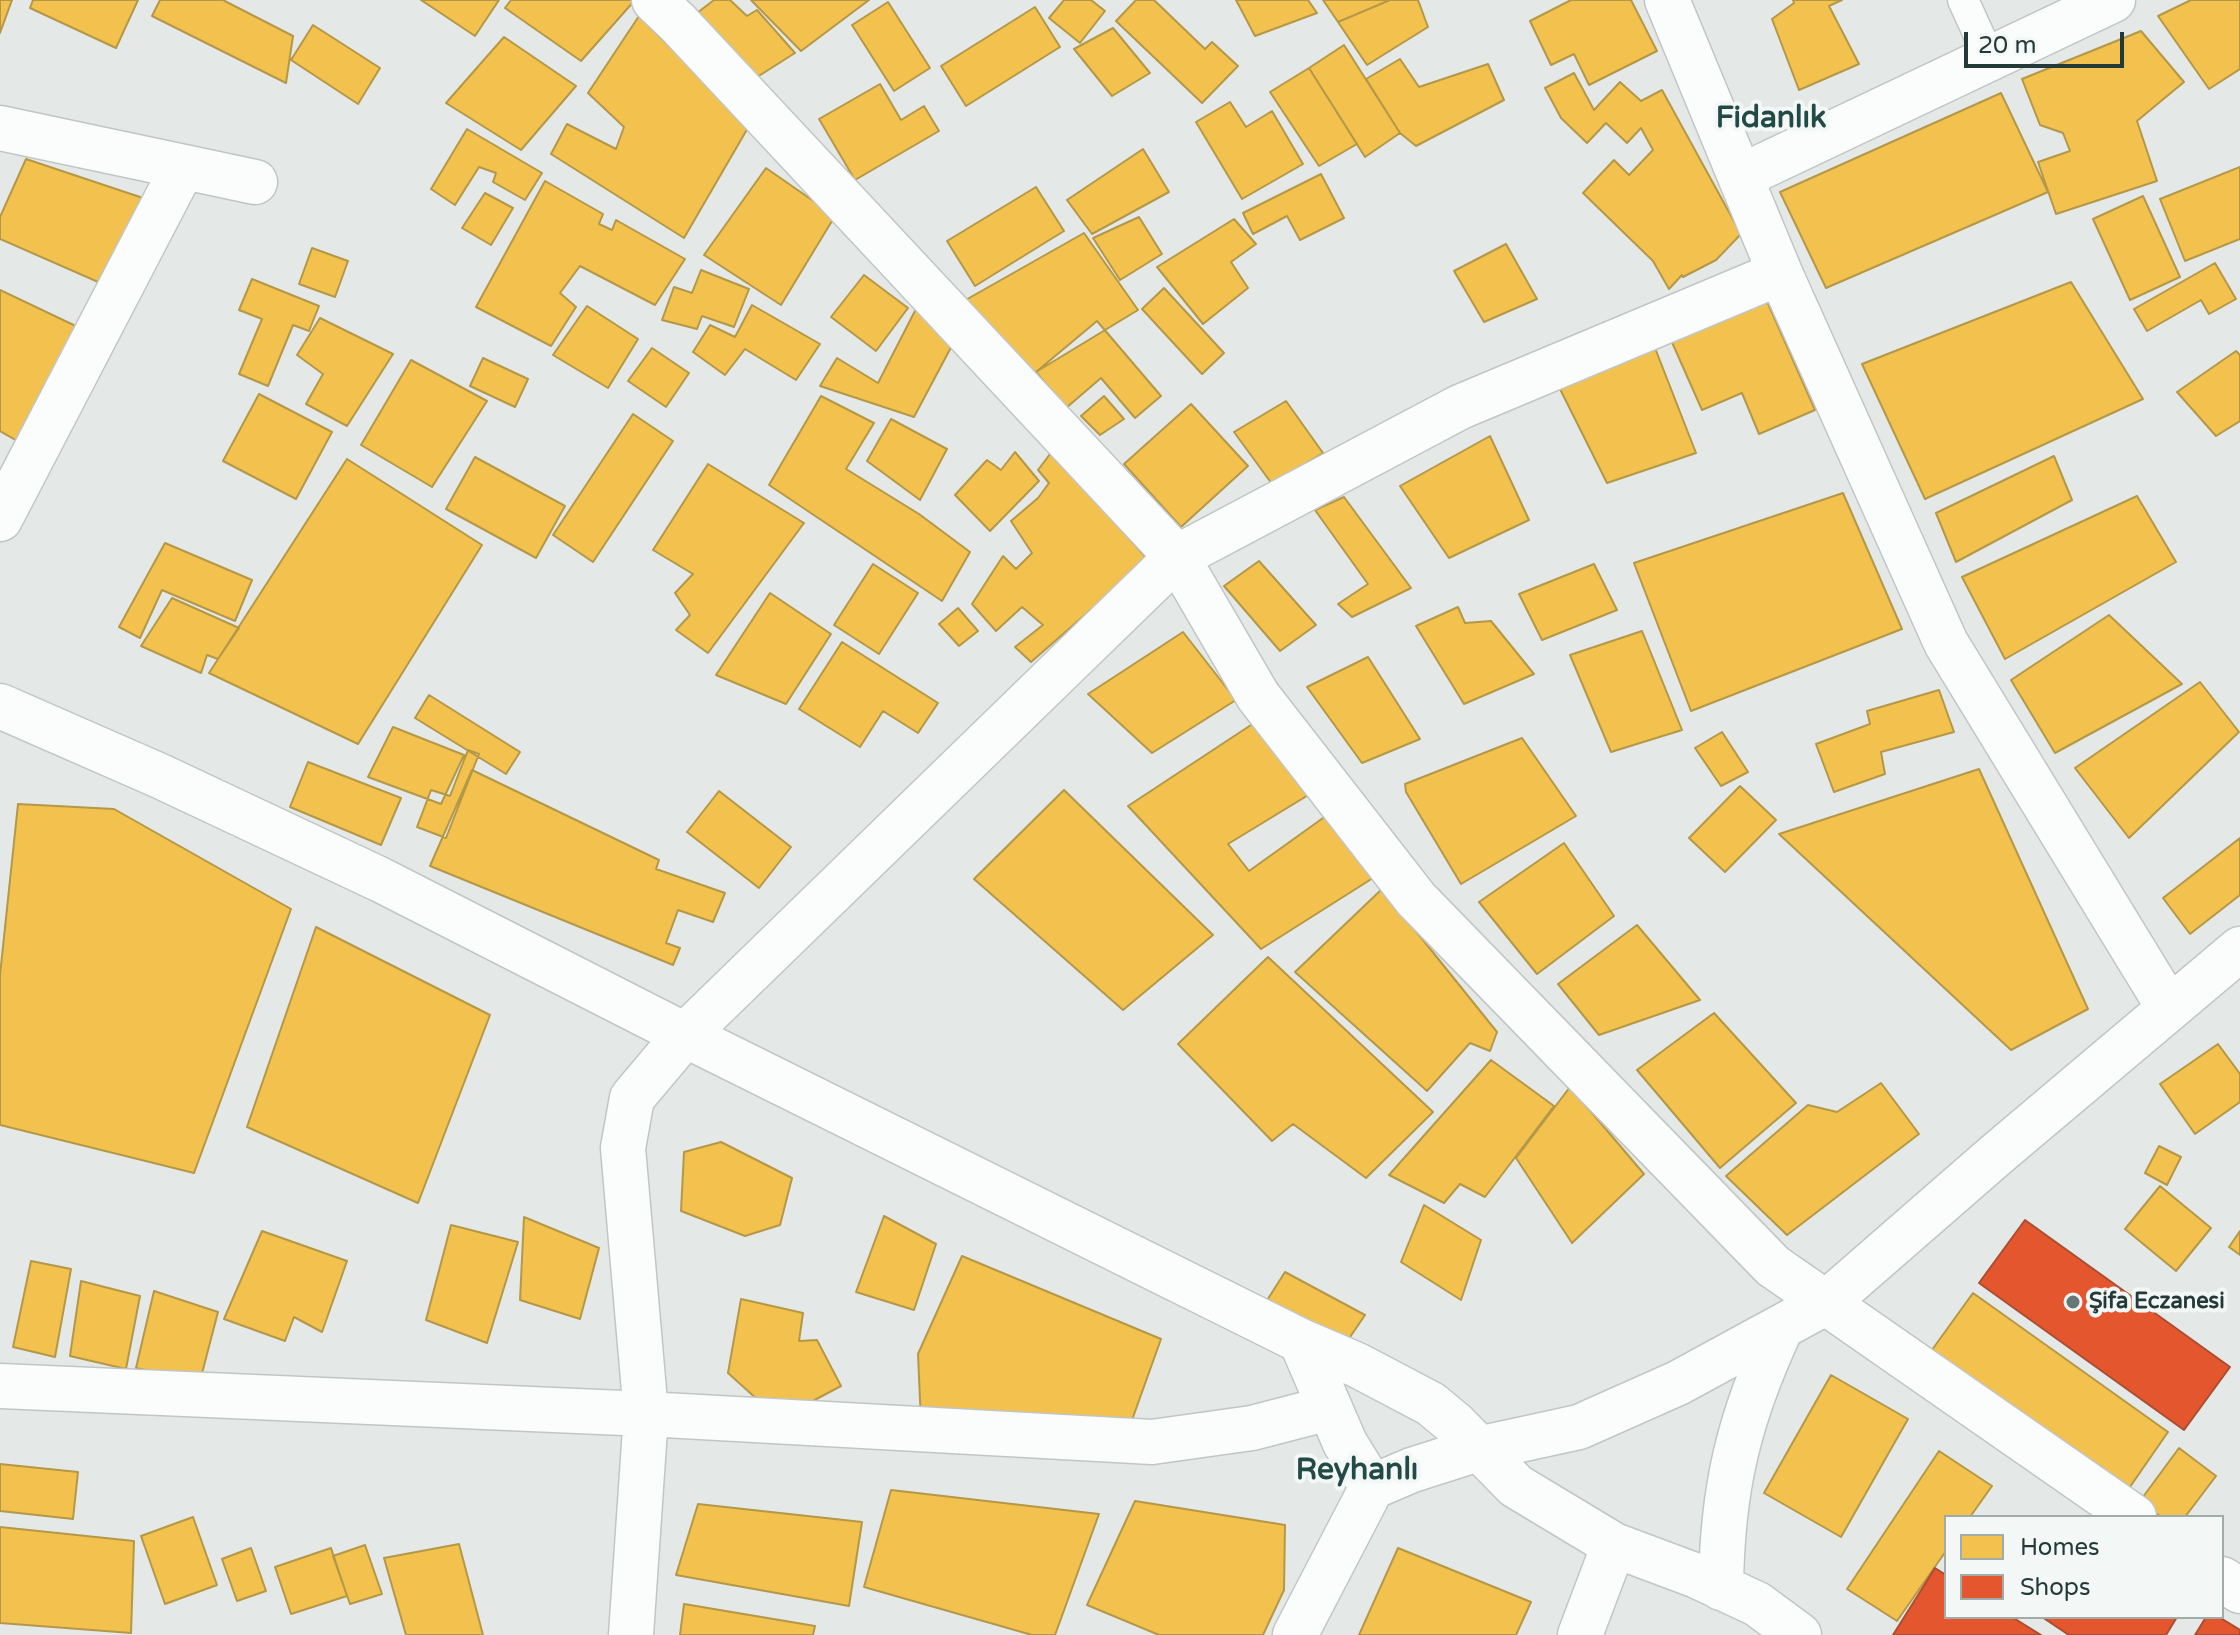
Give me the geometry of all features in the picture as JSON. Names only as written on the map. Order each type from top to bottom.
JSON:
[{"type":"street","points":[[1667,0],[1780,273],[1946,643],[2169,1008]]},
{"type":"street","points":[[1740,177],[2113,0]]},
{"type":"street","points":[[678,8],[1177,557],[1258,696],[1416,899],[1773,1266],[2131,1515]]},
{"type":"street","points":[[0,128],[255,182]]},
{"type":"street","points":[[0,519],[183,167]]},
{"type":"street","points":[[631,1635],[646,1414],[623,1148],[632,1098],[685,1035],[1177,557],[1460,407],[1780,273]]},
{"type":"street","points":[[0,706],[160,776],[381,880],[685,1035],[1301,1341],[1357,1365],[1431,1404],[1516,1486],[1614,1545],[1757,1604],[1799,1635]]},
{"type":"street","points":[[1295,1635],[1372,1487],[1412,1470],[1478,1449],[1579,1427],[1678,1383],[1827,1302],[2169,1008],[2234,965]]},
{"type":"street","points":[[1721,1588],[1722,1536],[1728,1485],[1739,1434],[1757,1379],[1781,1328]]},
{"type":"street","points":[[1301,1341],[1345,1443],[1372,1487]]},
{"type":"street","points":[[0,1386],[646,1414],[1152,1442],[1252,1428],[1329,1408]]},
{"type":"street","points":[[1580,1635],[1614,1545]]},
{"type":"lane","points":[[1963,0],[1990,59]]},
{"type":"building: Homes","points":[[0,0],[12,0],[0,33]]},
{"type":"building: Homes","points":[[33,0],[138,0],[116,48],[30,8]]},
{"type":"building: Homes","points":[[160,0],[223,0],[293,36],[286,83],[152,16]]},
{"type":"building: Homes","points":[[421,0],[499,0],[475,36]]},
{"type":"building: Homes","points":[[511,0],[635,0],[581,61],[505,8]]},
{"type":"building: Homes","points":[[714,0],[730,0],[747,16],[757,10],[795,53],[754,79],[697,13]]},
{"type":"building: Homes","points":[[751,0],[869,0],[801,51]]},
{"type":"building: Homes","points":[[1064,0],[1091,0],[1105,11],[1080,43],[1049,18]]},
{"type":"building: Homes","points":[[1136,0],[1154,0],[1205,49],[1212,42],[1238,66],[1202,103],[1116,21]]},
{"type":"building: Homes","points":[[1236,0],[1308,0],[1317,13],[1255,36]]},
{"type":"building: Homes","points":[[1323,0],[1390,0],[1338,22]]},
{"type":"building: Homes","points":[[1390,0],[1418,0],[1428,27],[1367,65],[1338,22]]},
{"type":"building: Homes","points":[[1571,0],[1631,0],[1657,51],[1589,85],[1574,54],[1551,65],[1530,21]]},
{"type":"building: Homes","points":[[1793,0],[1842,0],[1829,6],[1859,64],[1799,90],[1772,19],[1794,3]]},
{"type":"building: Homes","points":[[2191,0],[2240,0],[2240,69],[2209,89],[2158,16]]},
{"type":"building: Homes","points":[[888,2],[930,68],[894,91],[852,25]]},
{"type":"building: Homes","points":[[1035,7],[1060,47],[966,106],[941,66]]},
{"type":"building: Homes","points":[[639,16],[749,126],[684,238],[551,154],[567,124],[616,149],[624,127],[588,93]]},
{"type":"building: Homes","points":[[313,25],[380,68],[358,104],[291,60]]},
{"type":"building: Homes","points":[[1113,28],[1150,73],[1112,96],[1074,49]]},
{"type":"building: Homes","points":[[2141,31],[2184,82],[2137,121],[2157,181],[2056,214],[2038,162],[2070,151],[2063,133],[2040,125],[2022,79]]},
{"type":"building: Homes","points":[[504,37],[576,86],[521,150],[446,103]]},
{"type":"building: Homes","points":[[1344,45],[1400,133],[1365,157],[1309,68]]},
{"type":"building: Homes","points":[[1400,59],[1419,87],[1488,64],[1504,100],[1416,146],[1400,133],[1366,79]]},
{"type":"building: Homes","points":[[1309,68],[1357,144],[1319,166],[1270,92]]},
{"type":"building: Homes","points":[[1574,73],[1594,110],[1620,82],[1641,101],[1662,90],[1741,234],[1716,260],[1682,275],[1669,289],[1653,261],[1583,193],[1614,160],[1629,175],[1653,150],[1641,128],[1627,143],[1606,123],[1587,143],[1561,118],[1545,88]]},
{"type":"building: Homes","points":[[880,84],[901,120],[924,106],[939,131],[855,180],[819,119]]},
{"type":"building: Homes","points":[[2001,93],[2048,192],[1826,288],[1780,192]]},
{"type":"building: Homes","points":[[1230,102],[1246,127],[1272,111],[1303,164],[1242,199],[1196,122]]},
{"type":"building: Homes","points":[[467,129],[542,173],[525,200],[493,182],[496,173],[479,167],[455,205],[431,189]]},
{"type":"building: Homes","points":[[1143,149],[1169,192],[1092,234],[1067,200]]},
{"type":"building: Homes","points":[[26,159],[143,198],[105,285],[0,239],[0,217]]},
{"type":"building: Homes","points":[[2240,167],[2240,239],[2185,261],[2160,199]]},
{"type":"building: Homes","points":[[766,168],[835,216],[781,305],[704,255]]},
{"type":"building: Homes","points":[[1321,174],[1344,218],[1300,240],[1287,216],[1253,234],[1243,213]]},
{"type":"building: Homes","points":[[545,181],[603,214],[599,224],[612,230],[616,220],[685,259],[655,305],[580,266],[560,293],[576,307],[551,346],[476,307]]},
{"type":"building: Homes","points":[[1036,187],[1064,231],[975,286],[947,241]]},
{"type":"building: Homes","points":[[485,193],[513,208],[491,245],[462,228]]},
{"type":"building: Homes","points":[[2143,196],[2180,277],[2130,300],[2093,219]]},
{"type":"building: Homes","points":[[1139,217],[1162,254],[1120,280],[1093,238]]},
{"type":"building: Homes","points":[[1234,219],[1256,244],[1231,262],[1248,288],[1203,324],[1157,267]]},
{"type":"building: Homes","points":[[1084,233],[1138,310],[1031,375],[962,302]]},
{"type":"building: Homes","points":[[1506,244],[1537,299],[1484,322],[1454,271]]},
{"type":"building: Homes","points":[[312,248],[348,261],[335,297],[299,284]]},
{"type":"building: Homes","points":[[2215,263],[2236,299],[2209,314],[2201,300],[2147,331],[2134,309]]},
{"type":"building: Homes","points":[[701,270],[749,289],[734,327],[702,316],[697,329],[662,320],[674,287],[692,293]]},
{"type":"building: Homes","points":[[864,275],[908,308],[876,351],[831,317]]},
{"type":"building: Homes","points":[[252,279],[319,306],[309,331],[293,325],[268,386],[239,374],[262,319],[239,310]]},
{"type":"building: Homes","points":[[2071,282],[2143,399],[1925,499],[1862,364]]},
{"type":"building: Homes","points":[[1164,288],[1224,353],[1202,374],[1142,309]]},
{"type":"building: Homes","points":[[0,290],[82,329],[26,446],[0,431]]},
{"type":"building: Homes","points":[[1762,290],[1815,410],[1759,434],[1742,393],[1702,410],[1667,331]]},
{"type":"building: Homes","points":[[752,305],[820,344],[796,380],[745,349],[725,375],[693,352],[710,325],[735,337]]},
{"type":"building: Homes","points":[[587,306],[638,339],[608,388],[553,355]]},
{"type":"building: Homes","points":[[917,307],[956,338],[914,417],[820,386],[837,358],[878,383]]},
{"type":"building: Homes","points":[[320,318],[393,354],[347,426],[306,404],[323,374],[297,355]]},
{"type":"building: Homes","points":[[1097,321],[1161,396],[1135,418],[1101,378],[1066,408],[1036,372]]},
{"type":"building: Homes","points":[[652,348],[689,373],[666,407],[628,381]]},
{"type":"building: Homes","points":[[1655,348],[1696,453],[1607,483],[1558,385]]},
{"type":"building: Homes","points":[[2236,351],[2240,355],[2240,421],[2216,436],[2177,392]]},
{"type":"building: Homes","points":[[483,358],[528,379],[515,407],[470,386]]},
{"type":"building: Homes","points":[[411,360],[487,401],[432,487],[361,445]]},
{"type":"building: Homes","points":[[259,394],[332,432],[296,499],[223,461]]},
{"type":"building: Homes","points":[[821,396],[874,423],[846,469],[919,514],[970,552],[942,601],[769,485]]},
{"type":"building: Homes","points":[[1104,396],[1124,419],[1100,435],[1081,416]]},
{"type":"building: Homes","points":[[1286,401],[1323,453],[1272,484],[1234,432]]},
{"type":"building: Homes","points":[[1191,404],[1248,466],[1181,527],[1124,464]]},
{"type":"building: Homes","points":[[633,414],[673,441],[593,562],[553,535]]},
{"type":"building: Homes","points":[[891,419],[947,449],[920,500],[867,461]]},
{"type":"building: Homes","points":[[1490,436],[1529,520],[1449,558],[1400,486]]},
{"type":"building: Homes","points":[[1053,450],[1148,560],[1031,662],[1015,647],[1043,625],[1022,607],[996,631],[972,604],[1003,556],[1016,569],[1032,553],[1011,521],[1038,498],[1049,483],[1038,470]]},
{"type":"building: Homes","points":[[1015,452],[1039,481],[990,531],[955,495],[987,460],[1001,470]]},
{"type":"building: Homes","points":[[2054,456],[2072,500],[1956,562],[1936,513]]},
{"type":"building: Homes","points":[[475,457],[565,506],[536,558],[446,509]]},
{"type":"building: Homes","points":[[347,459],[482,545],[358,744],[209,673]]},
{"type":"building: Homes","points":[[708,464],[804,523],[708,653],[676,630],[690,615],[675,593],[693,574],[653,550]]},
{"type":"building: Homes","points":[[1843,493],[1902,629],[1691,711],[1634,563]]},
{"type":"building: Homes","points":[[2137,496],[2176,562],[2005,659],[1962,577]]},
{"type":"building: Homes","points":[[1344,497],[1411,588],[1352,617],[1338,604],[1368,584],[1315,510]]},
{"type":"building: Homes","points":[[165,543],[252,580],[235,621],[162,590],[140,638],[119,627]]},
{"type":"building: Homes","points":[[1259,561],[1316,625],[1280,651],[1224,586]]},
{"type":"building: Homes","points":[[873,564],[918,593],[879,654],[834,625]]},
{"type":"building: Homes","points":[[1594,564],[1617,610],[1542,640],[1519,594]]},
{"type":"building: Homes","points":[[770,593],[831,634],[786,704],[716,675]]},
{"type":"building: Homes","points":[[172,598],[239,628],[218,659],[207,655],[201,673],[141,646]]},
{"type":"building: Homes","points":[[1458,607],[1465,623],[1491,621],[1534,674],[1464,704],[1416,626]]},
{"type":"building: Homes","points":[[958,608],[978,631],[959,646],[939,624]]},
{"type":"building: Homes","points":[[2109,615],[2182,684],[2055,753],[2011,680]]},
{"type":"building: Homes","points":[[1642,631],[1682,730],[1611,752],[1570,655]]},
{"type":"building: Homes","points":[[1183,632],[1236,700],[1152,753],[1088,694]]},
{"type":"building: Homes","points":[[842,642],[938,703],[918,733],[883,711],[860,747],[799,709]]},
{"type":"building: Homes","points":[[1368,657],[1420,739],[1362,763],[1307,687]]},
{"type":"building: Homes","points":[[2200,682],[2239,732],[2129,838],[2075,768]]},
{"type":"building: Homes","points":[[1939,690],[1954,732],[1881,752],[1885,774],[1834,792],[1816,744],[1870,724],[1867,711]]},
{"type":"building: Homes","points":[[429,695],[520,752],[506,774],[415,718]]},
{"type":"building: Homes","points":[[1254,723],[1310,794],[1228,844],[1249,871],[1330,813],[1373,878],[1261,949],[1128,806]]},
{"type":"building: Homes","points":[[393,727],[464,755],[441,804],[368,777]]},
{"type":"building: Homes","points":[[1722,732],[1748,772],[1721,786],[1695,748]]},
{"type":"building: Homes","points":[[1522,738],[1576,816],[1461,884],[1406,792],[1405,784]]},
{"type":"building: Homes","points":[[468,750],[479,754],[446,838],[417,827],[431,790],[450,796]]},
{"type":"building: Homes","points":[[308,762],[401,798],[381,845],[290,807]]},
{"type":"building: Homes","points":[[1979,769],[2088,1009],[2011,1050],[1779,834]]},
{"type":"building: Homes","points":[[472,770],[659,860],[656,869],[725,893],[713,922],[678,910],[666,943],[680,948],[673,965],[430,866]]},
{"type":"building: Homes","points":[[1740,786],[1776,820],[1725,872],[1689,838]]},
{"type":"building: Homes","points":[[1064,790],[1213,935],[1123,1010],[974,879]]},
{"type":"building: Homes","points":[[719,791],[791,847],[759,888],[687,832]]},
{"type":"building: Homes","points":[[18,804],[114,809],[291,909],[194,1173],[0,1125],[0,975]]},
{"type":"building: Homes","points":[[2240,838],[2240,895],[2190,934],[2163,898]]},
{"type":"building: Homes","points":[[1564,843],[1614,916],[1537,974],[1479,902]]},
{"type":"building: Homes","points":[[1382,889],[1497,1032],[1490,1051],[1470,1043],[1427,1091],[1295,972]]},
{"type":"building: Homes","points":[[1637,925],[1700,1000],[1599,1035],[1558,984]]},
{"type":"building: Homes","points":[[316,927],[490,1015],[418,1203],[247,1127]]},
{"type":"building: Homes","points":[[1268,957],[1433,1112],[1366,1178],[1293,1124],[1272,1141],[1178,1044]]},
{"type":"building: Homes","points":[[1714,1013],[1796,1103],[1720,1168],[1637,1070]]},
{"type":"building: Homes","points":[[2218,1044],[2240,1074],[2240,1102],[2195,1134],[2160,1084]]},
{"type":"building: Homes","points":[[1491,1060],[1554,1106],[1485,1197],[1460,1184],[1444,1203],[1389,1175]]},
{"type":"building: Homes","points":[[1881,1083],[1919,1134],[1787,1235],[1726,1176],[1808,1105],[1837,1112]]},
{"type":"building: Homes","points":[[1570,1087],[1644,1174],[1572,1243],[1516,1158]]},
{"type":"building: Homes","points":[[721,1142],[792,1178],[780,1225],[745,1236],[681,1211],[684,1152]]},
{"type":"building: Homes","points":[[2159,1146],[2181,1157],[2167,1185],[2145,1173]]},
{"type":"building: Homes","points":[[2160,1186],[2211,1228],[2176,1271],[2125,1229]]},
{"type":"building: Homes","points":[[1424,1205],[1481,1240],[1461,1300],[1401,1262]]},
{"type":"building: Homes","points":[[884,1216],[936,1244],[914,1310],[856,1292]]},
{"type":"building: Homes","points":[[524,1217],[599,1248],[580,1319],[520,1300]]},
{"type":"building: Homes","points":[[451,1225],[518,1242],[487,1343],[426,1320]]},
{"type":"building: Homes","points":[[262,1231],[347,1261],[322,1332],[294,1317],[285,1341],[224,1319]]},
{"type":"building: Homes","points":[[2240,1231],[2240,1255],[2229,1247]]},
{"type":"building: Homes","points":[[962,1256],[1161,1339],[1127,1434],[921,1423],[918,1354]]},
{"type":"building: Homes","points":[[31,1261],[71,1269],[55,1357],[13,1347]]},
{"type":"building: Homes","points":[[1285,1272],[1365,1315],[1344,1346],[1264,1305]]},
{"type":"building: Homes","points":[[81,1281],[140,1296],[126,1369],[70,1356]]},
{"type":"building: Homes","points":[[154,1291],[218,1312],[200,1381],[136,1368]]},
{"type":"building: Homes","points":[[1973,1293],[2168,1432],[2123,1497],[1929,1354]]},
{"type":"building: Homes","points":[[741,1299],[803,1313],[799,1341],[817,1340],[841,1386],[779,1419],[728,1373]]},
{"type":"building: Homes","points":[[1831,1375],[1908,1419],[1841,1537],[1764,1493]]},
{"type":"building: Homes","points":[[2179,1448],[2216,1476],[2187,1515],[2158,1515],[2140,1501]]},
{"type":"building: Homes","points":[[1939,1451],[1992,1486],[1971,1515],[1944,1515],[1944,1554],[1897,1621],[1847,1589]]},
{"type":"building: Homes","points":[[0,1464],[78,1472],[73,1519],[0,1511]]},
{"type":"building: Homes","points":[[891,1490],[1099,1514],[1055,1635],[1032,1635],[864,1587]]},
{"type":"building: Homes","points":[[1135,1501],[1285,1525],[1284,1590],[1263,1635],[1159,1635],[1087,1605]]},
{"type":"building: Homes","points":[[698,1504],[862,1522],[849,1606],[676,1575]]},
{"type":"building: Homes","points":[[193,1517],[217,1585],[165,1604],[141,1536]]},
{"type":"building: Homes","points":[[0,1527],[134,1541],[131,1633],[0,1623]]},
{"type":"building: Homes","points":[[459,1544],[483,1635],[406,1635],[384,1558]]},
{"type":"building: Homes","points":[[365,1545],[382,1594],[350,1604],[333,1556]]},
{"type":"building: Homes","points":[[251,1548],[266,1591],[237,1601],[222,1559]]},
{"type":"building: Homes","points":[[331,1548],[347,1596],[291,1614],[275,1567]]},
{"type":"building: Homes","points":[[1398,1548],[1531,1602],[1516,1635],[1359,1635]]},
{"type":"building: Homes","points":[[684,1604],[815,1626],[813,1635],[680,1635]]},
{"type":"building: Shops","points":[[2025,1220],[2230,1367],[2184,1430],[1979,1283]]},
{"type":"building: Shops","points":[[1935,1568],[1944,1574],[1944,1619],[2015,1619],[2041,1635],[1893,1635]]},
{"type":"building: Shops","points":[[2045,1619],[2176,1619],[2166,1635],[2069,1635]]},
{"type":"building: Shops","points":[[2205,1619],[2222,1619],[2240,1630],[2240,1635],[2195,1635]]},
{"type":"place","name":"Şifa Eczanesi","points":[[2073,1302]]},
{"type":"district","name":"Fidanlık","points":[[1771,119]]},
{"type":"district","name":"Reyhanlı","points":[[1357,1471]]}]
